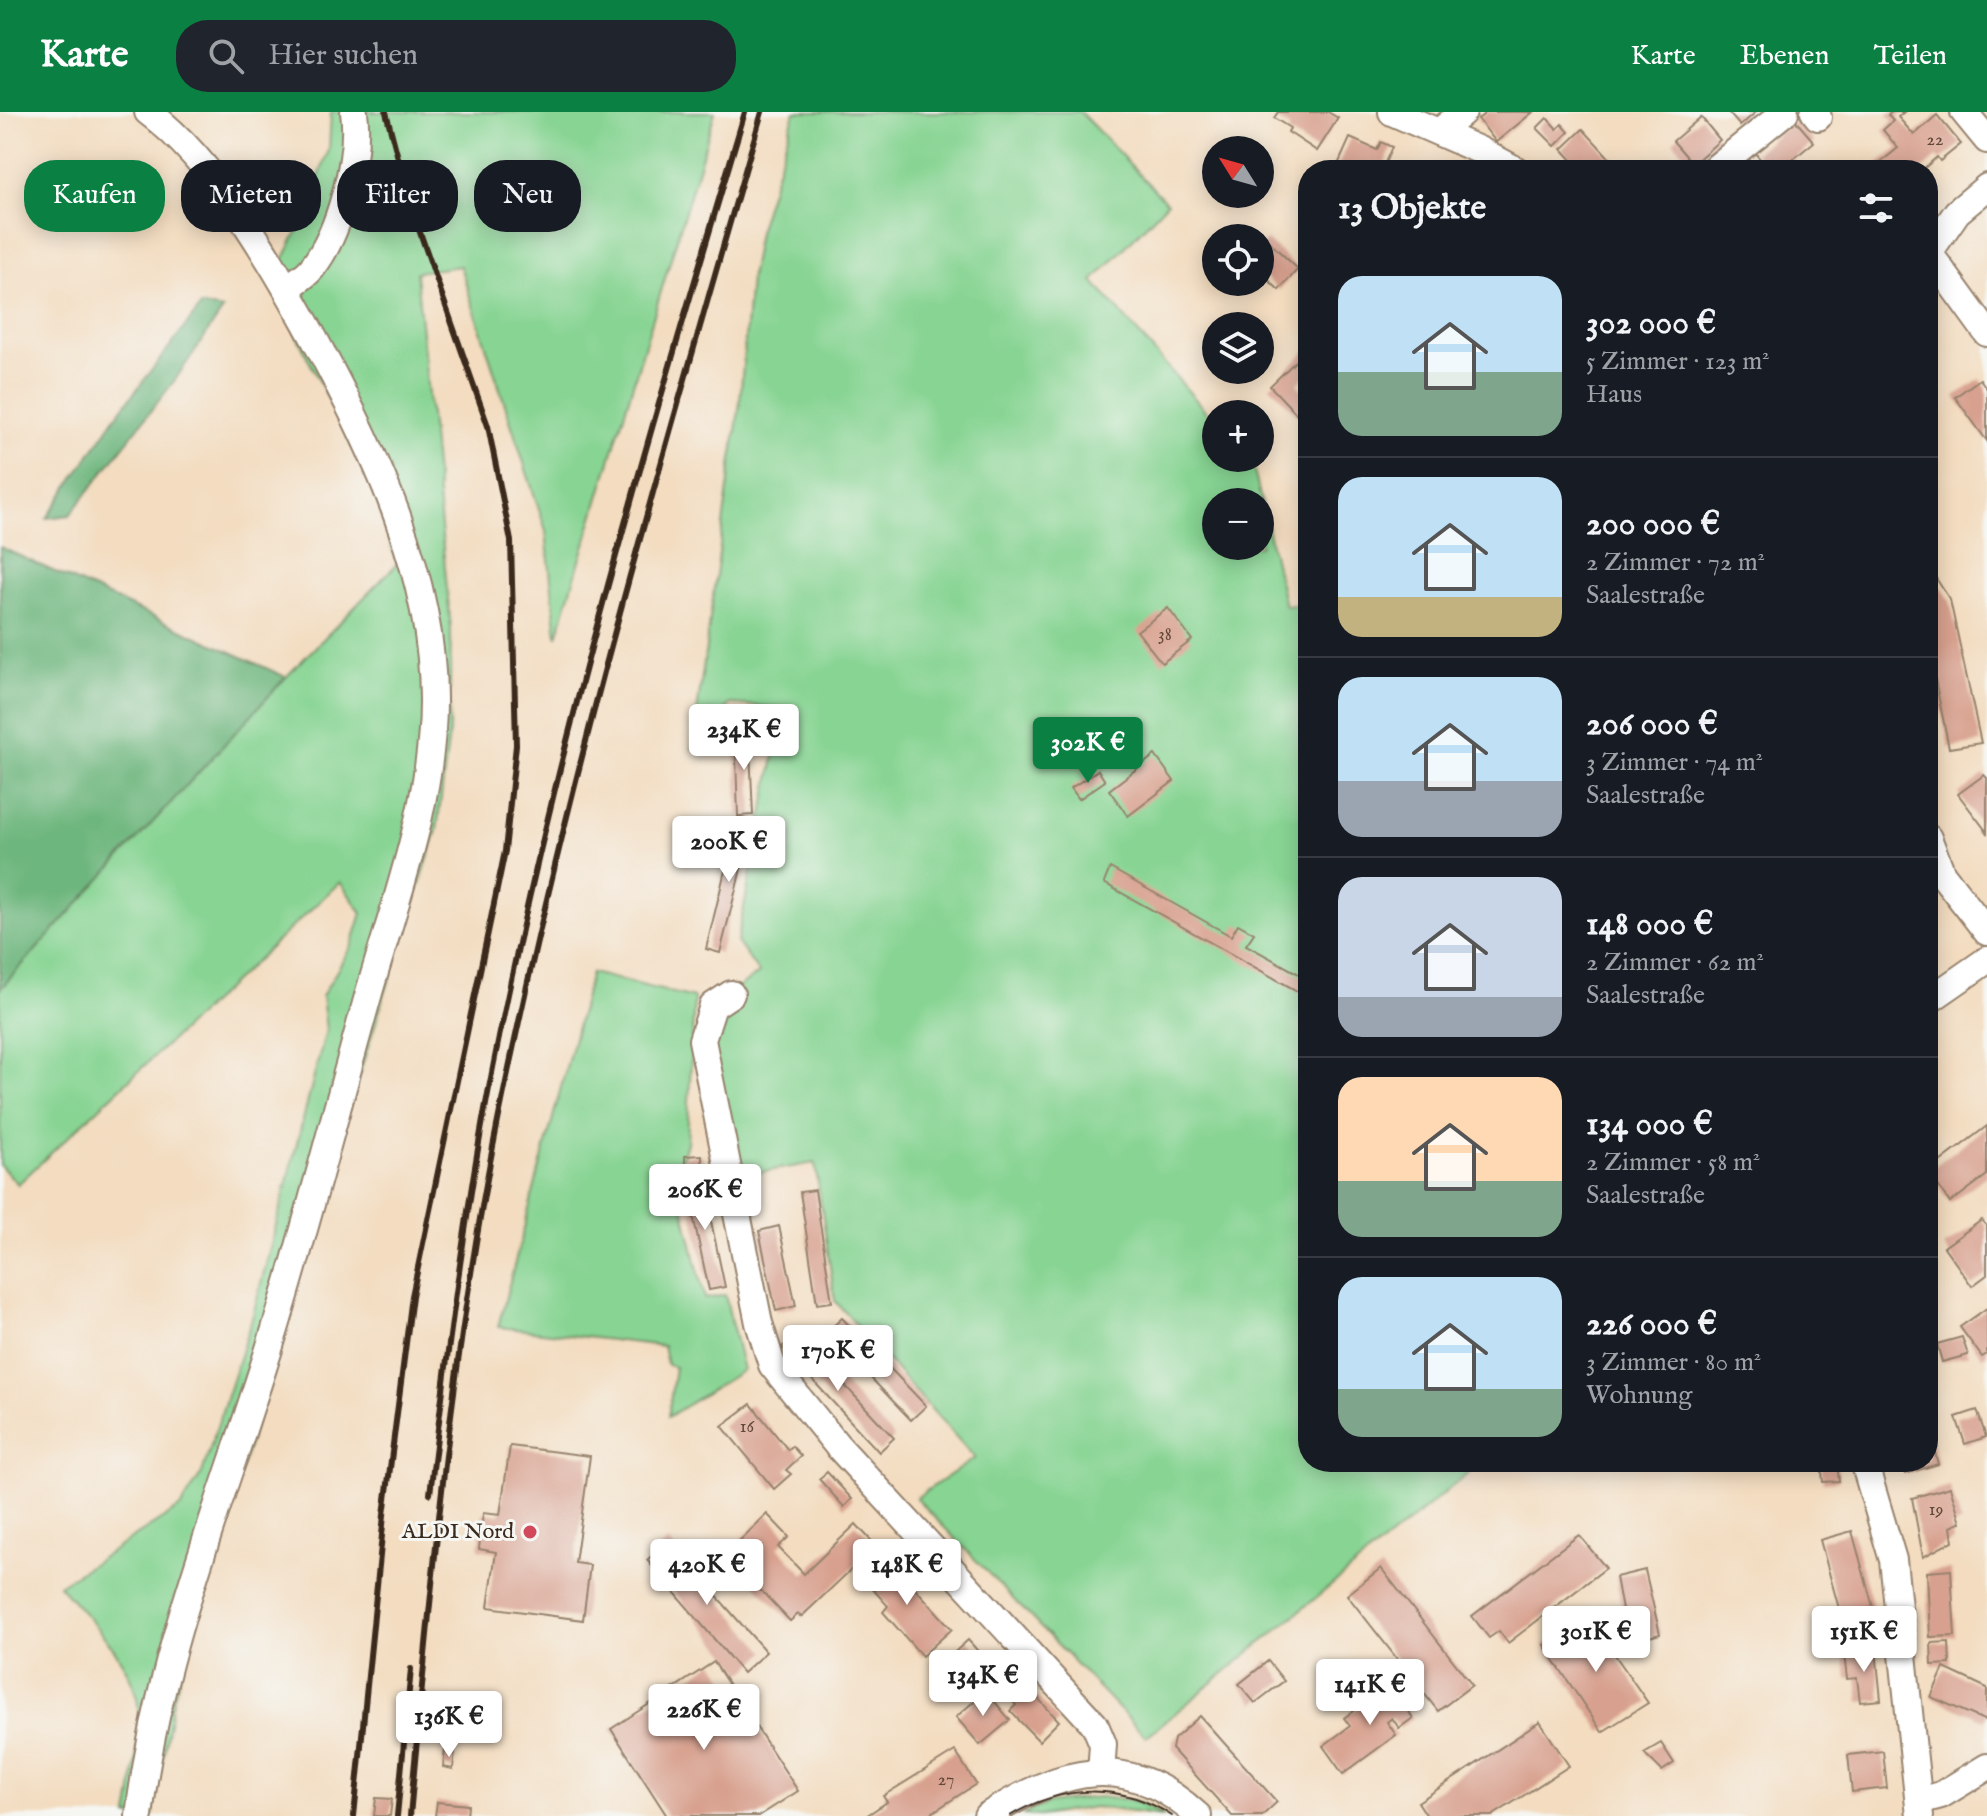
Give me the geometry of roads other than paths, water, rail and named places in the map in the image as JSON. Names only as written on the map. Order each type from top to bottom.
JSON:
[{"type":"street","points":[[139,1816],[157,1702],[270,1346],[411,846],[431,751],[433,699],[430,660],[409,551],[389,498],[327,363],[287,288],[241,218],[180,139],[148,112]]},
{"type":"street","points":[[287,288],[311,269],[334,227],[350,177],[357,132],[354,112]]},
{"type":"street","points":[[1392,112],[1496,160]]},
{"type":"street","points":[[1439,132],[1463,112]]},
{"type":"street","points":[[1725,160],[1785,112]]},
{"type":"street","points":[[1964,112],[1987,140]]},
{"type":"street","points":[[1938,240],[1957,212],[1987,187]]},
{"type":"street","points":[[1938,265],[1987,333]]},
{"type":"street","points":[[1938,864],[1942,874],[1987,932]]},
{"type":"street","points":[[1938,994],[1987,960]]},
{"type":"street","points":[[731,994],[713,1006],[702,1040],[759,1323],[772,1365],[837,1445],[1095,1725],[1103,1744],[1101,1773]]},
{"type":"street","points":[[1867,1472],[1893,1560],[1919,1809],[1987,1767]]},
{"type":"street","points":[[987,1816],[1051,1781],[1074,1774],[1101,1773],[1153,1784],[1198,1816]]},
{"type":"tram line","points":[[1010,1816],[1050,1798],[1091,1792],[1132,1797],[1172,1816]]},
{"type":"railway","points":[[354,1816],[384,1515],[412,1296],[505,851],[516,745],[511,541],[488,426],[410,204],[386,112]]},
{"type":"railway","points":[[430,1494],[475,1167],[508,992],[600,613],[745,112]]},
{"type":"railway","points":[[410,1816],[455,1380],[498,1121],[525,993],[586,740],[654,488],[762,112]]},
{"type":"railway","points":[[397,1816],[411,1669]]},
{"type":"place","name":"ALDI Nord","points":[[530,1532]]}]
